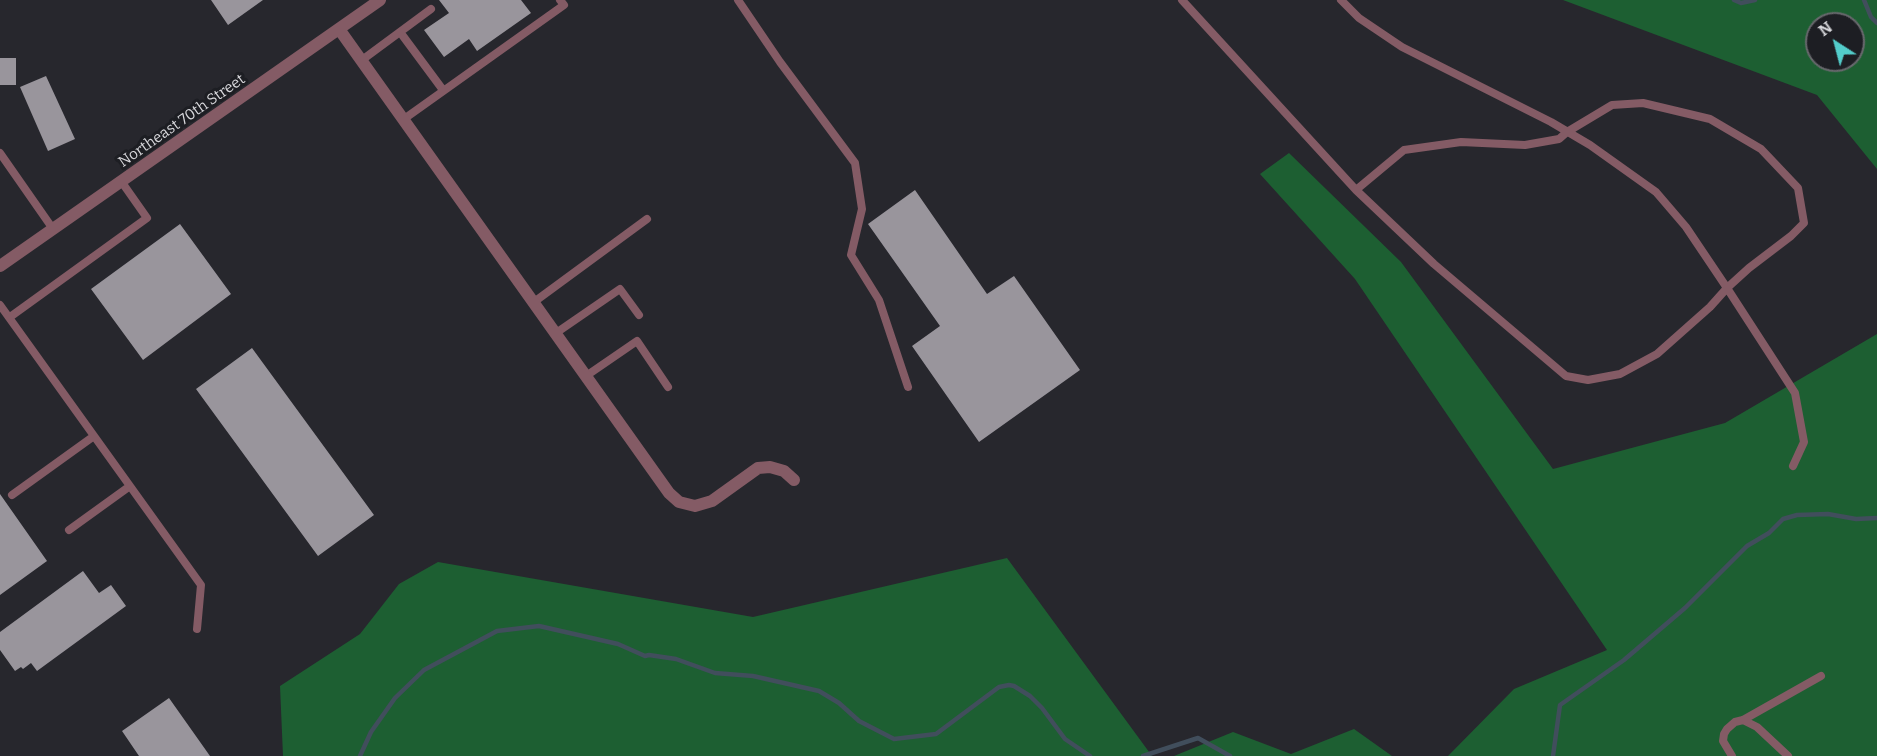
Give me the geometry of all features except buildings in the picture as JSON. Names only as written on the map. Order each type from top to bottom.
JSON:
[{"type":"street","name":"Northeast 70th Street","points":[[0,266],[380,0]]},
{"type":"street","points":[[339,28],[669,493],[680,502],[695,506],[712,501],[758,468],[770,467],[784,471],[794,480]]},
{"type":"lane","points":[[404,119],[564,5],[560,0]]},
{"type":"lane","points":[[738,0],[780,62],[855,163],[862,209],[851,255],[879,300],[908,387]]},
{"type":"lane","points":[[1182,0],[1356,190],[1434,264],[1566,376],[1588,380],[1620,374],[1657,354],[1710,307],[1749,267],[1791,236],[1804,223],[1798,188],[1761,149],[1710,119],[1643,103],[1612,105],[1559,139],[1525,145],[1461,142],[1404,150],[1356,190]]},
{"type":"lane","points":[[1341,0],[1359,18],[1402,47],[1519,105],[1590,145],[1656,192],[1686,226],[1795,393],[1804,442],[1793,466]]},
{"type":"lane","points":[[362,60],[431,9]]},
{"type":"lane","points":[[400,32],[443,90]]},
{"type":"lane","points":[[0,153],[53,229]]},
{"type":"lane","points":[[10,317],[147,218],[121,182]]},
{"type":"lane","points":[[534,302],[647,219]]},
{"type":"lane","points":[[556,333],[620,289],[639,315]]},
{"type":"lane","points":[[0,305],[201,585],[196,629]]},
{"type":"lane","points":[[586,376],[637,341],[668,387]]},
{"type":"lane","points":[[12,495],[94,436]]},
{"type":"lane","points":[[69,530],[130,486]]},
{"type":"lane","points":[[1732,756],[1723,741],[1727,729],[1735,722],[1743,720],[1821,676]]},
{"type":"lane","points":[[1743,720],[1757,727],[1788,756]]},
{"type":"green space","points":[[1563,0],[1877,0],[1877,169],[1817,95]]},
{"type":"green space","points":[[1289,153],[1401,262],[1553,469],[1725,423],[1877,334],[1877,756],[1448,756],[1514,689],[1607,650],[1355,279],[1260,174]]},
{"type":"green space","points":[[1007,558],[1152,756],[283,756],[280,686],[360,634],[399,584],[438,562],[753,617]]},
{"type":"green space","points":[[1354,729],[1392,756],[1174,756],[1233,732],[1291,754]]},
{"type":"waterway","points":[[1734,0],[1741,3],[1755,0]]},
{"type":"waterway","points":[[1864,0],[1871,17],[1877,23]]},
{"type":"waterway","points":[[1553,756],[1560,705],[1624,660],[1685,608],[1747,546],[1769,533],[1783,519],[1797,515],[1828,514],[1856,519],[1877,518]]},
{"type":"waterway","points":[[360,756],[371,732],[395,698],[424,670],[497,631],[539,626],[618,644],[645,656],[676,659],[715,673],[753,676],[819,691],[839,703],[859,721],[894,739],[936,734],[999,687],[1014,686],[1030,696],[1042,708],[1065,739],[1090,756]]},
{"type":"waterway","points":[[1143,756],[1198,738],[1230,756]]}]
